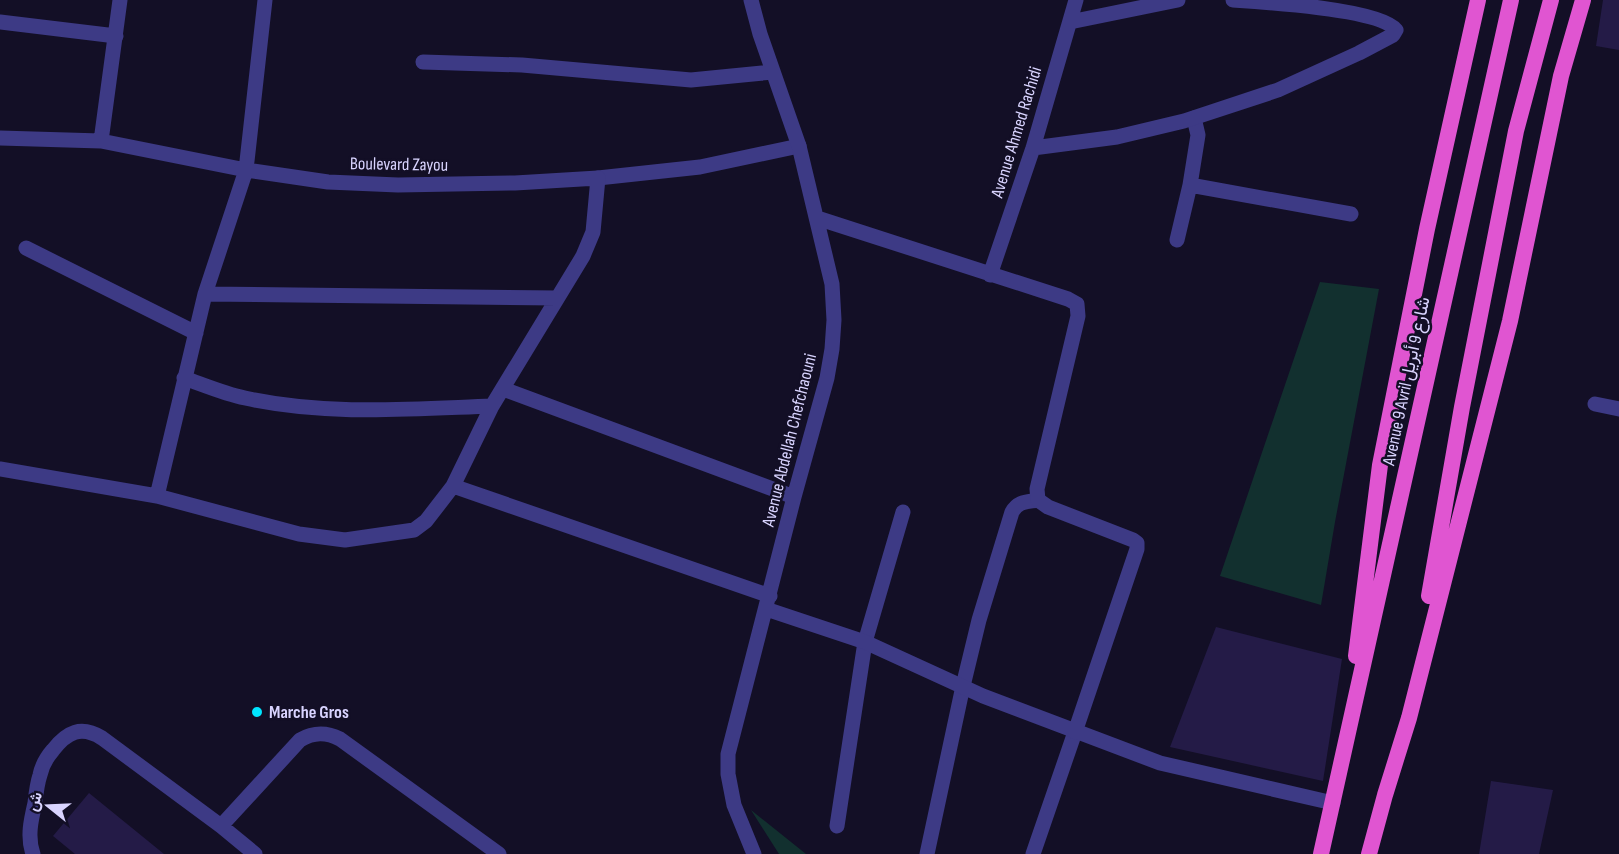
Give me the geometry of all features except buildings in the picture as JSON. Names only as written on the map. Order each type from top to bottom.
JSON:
[{"type":"highway","name":"Avenue 9 Avril شارع 9 أبريل","points":[[1341,771],[1380,465],[1426,229],[1478,0]]},
{"type":"highway","name":"Avenue 9 Avril شارع 9 أبريل","points":[[1321,854],[1511,0]]},
{"type":"highway","points":[[1409,718],[1462,406],[1516,130],[1551,0]]},
{"type":"highway","points":[[1369,854],[1409,718],[1510,321],[1561,76],[1583,0]]},
{"type":"street","points":[[101,141],[120,0]]},
{"type":"street","points":[[157,496],[206,294],[246,170],[265,0]]},
{"type":"street","name":"Avenue Ahmed Rachidi","points":[[990,275],[1033,148],[1076,0]]},
{"type":"street","points":[[1070,22],[1178,0]]},
{"type":"street","points":[[1033,148],[1117,137],[1194,118],[1278,90],[1359,53],[1393,35],[1396,30],[1376,19],[1307,5],[1233,0]]},
{"type":"street","name":"Avenue Abdellah Chefchaouni","points":[[752,1],[760,34],[799,146],[818,218],[832,284],[834,320],[827,378],[728,754],[728,774],[734,805],[754,854]]},
{"type":"street","points":[[0,22],[116,36]]},
{"type":"street","points":[[423,62],[522,65],[691,80],[773,72]]},
{"type":"street","points":[[1177,240],[1190,185],[1198,135],[1194,118]]},
{"type":"street","name":"Boulevard Zayou","points":[[0,138],[101,141],[246,170],[328,182],[398,185],[515,183],[598,178],[699,167],[799,146]]},
{"type":"street","points":[[0,469],[157,496],[298,534],[345,540],[414,531],[426,521],[453,486],[492,406],[583,256],[593,232],[598,178]]},
{"type":"street","points":[[1190,185],[1351,214]]},
{"type":"street","points":[[818,218],[1068,299],[1077,304],[1078,316],[1038,489],[1038,500]]},
{"type":"street","points":[[26,248],[196,333]]},
{"type":"street","points":[[206,294],[557,298]]},
{"type":"street","points":[[184,378],[244,398],[295,406],[378,410],[492,406]]},
{"type":"street","points":[[503,389],[794,497]]},
{"type":"street","points":[[1595,404],[1619,409]]},
{"type":"street","points":[[453,486],[768,602],[865,642],[983,696],[1160,763],[1333,803]]},
{"type":"street","points":[[927,854],[979,620],[1012,512],[1020,503],[1038,500],[1048,507],[1133,540],[1137,543],[1137,549],[1033,854]]},
{"type":"street","points":[[837,826],[865,642],[903,512]]},
{"type":"street","points":[[33,854],[30,830],[44,763],[59,742],[77,731],[86,731],[102,738],[255,854]]},
{"type":"street","points":[[221,826],[300,740],[308,735],[321,733],[340,739],[499,854]]},
{"type":"green space","points":[[1320,282],[1379,289],[1321,605],[1220,576]]},
{"type":"green space","points":[[751,810],[806,854],[779,854]]},
{"type":"place","name":"Marche Gros","points":[[257,712]]}]
